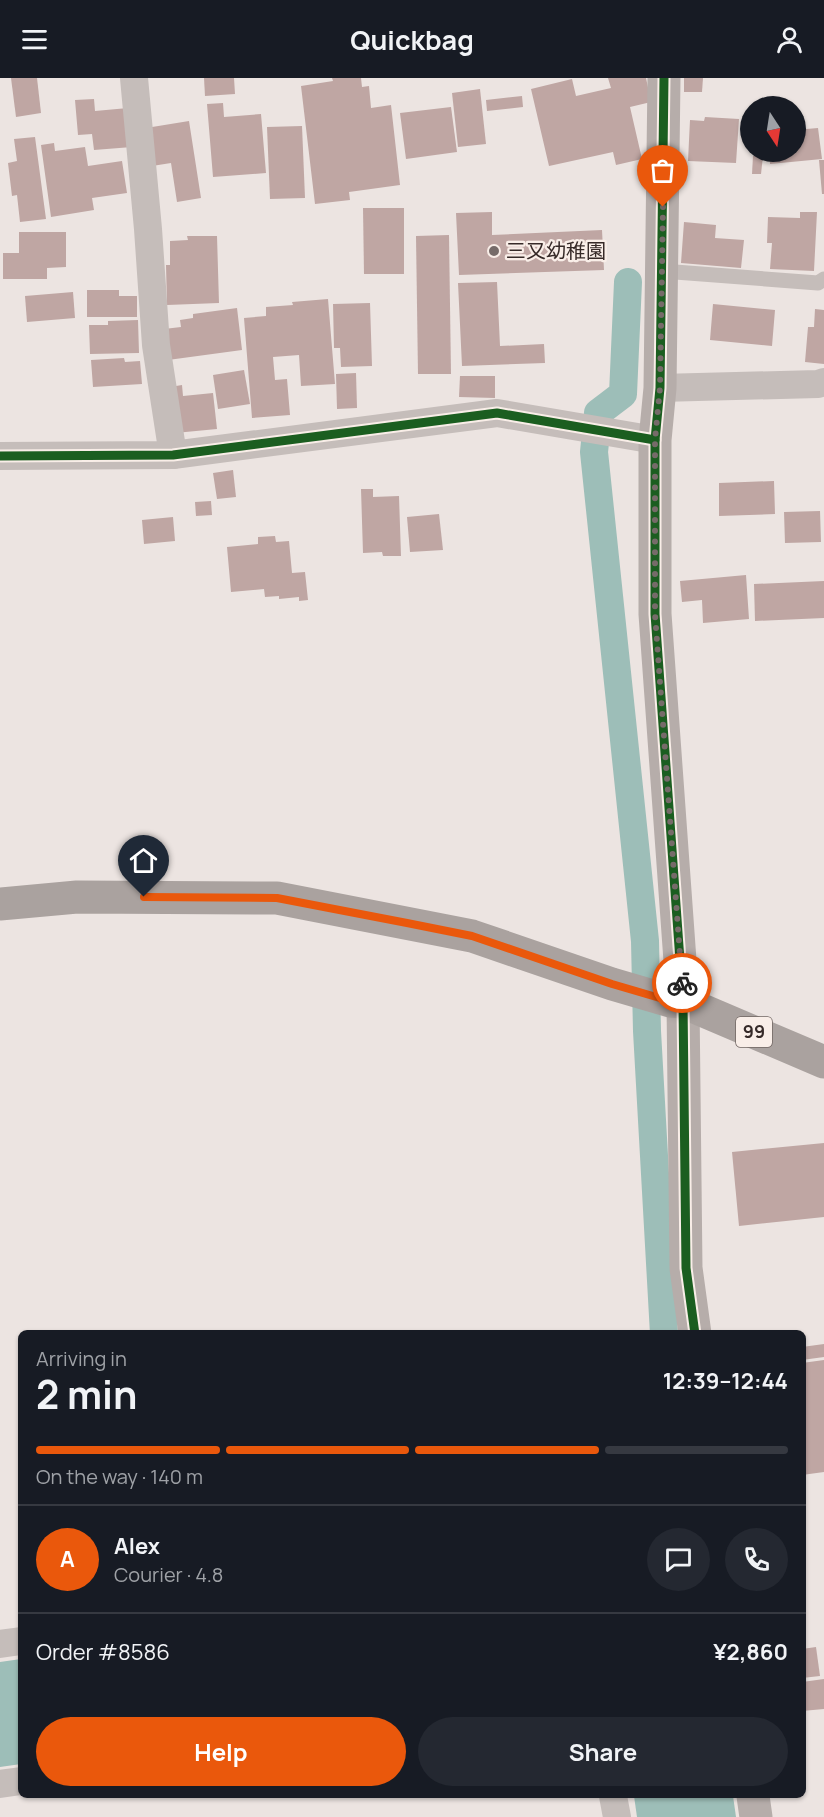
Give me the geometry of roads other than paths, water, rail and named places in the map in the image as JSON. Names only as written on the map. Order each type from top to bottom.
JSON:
[{"type":"main road","name":"99","points":[[0,904],[77,897],[277,898],[472,936],[612,984],[677,1001],[824,1062]]},
{"type":"street","points":[[134,78],[156,345],[172,455]]},
{"type":"street","points":[[664,78],[660,388],[655,440],[655,614],[677,1001],[686,1268],[694,1330]]},
{"type":"street","points":[[660,388],[824,382]]},
{"type":"street","points":[[0,456],[172,455],[497,413],[655,440]]},
{"type":"street","points":[[0,1644],[18,1641]]},
{"type":"street","points":[[0,1784],[18,1781]]},
{"type":"street","points":[[613,1798],[617,1817]]},
{"type":"street","points":[[753,1798],[756,1817]]},
{"type":"lane","points":[[662,271],[818,283],[824,279]]},
{"type":"water","points":[[18,1659],[18,1764],[0,1767],[0,1662]]},
{"type":"water","points":[[634,1798],[733,1798],[736,1817],[637,1817]]},
{"type":"waterway","points":[[628,282],[623,394],[598,413],[594,452],[645,941],[647,1031],[664,1330]]},
{"type":"place","name":"三又幼稚園","points":[[494,251]]}]
